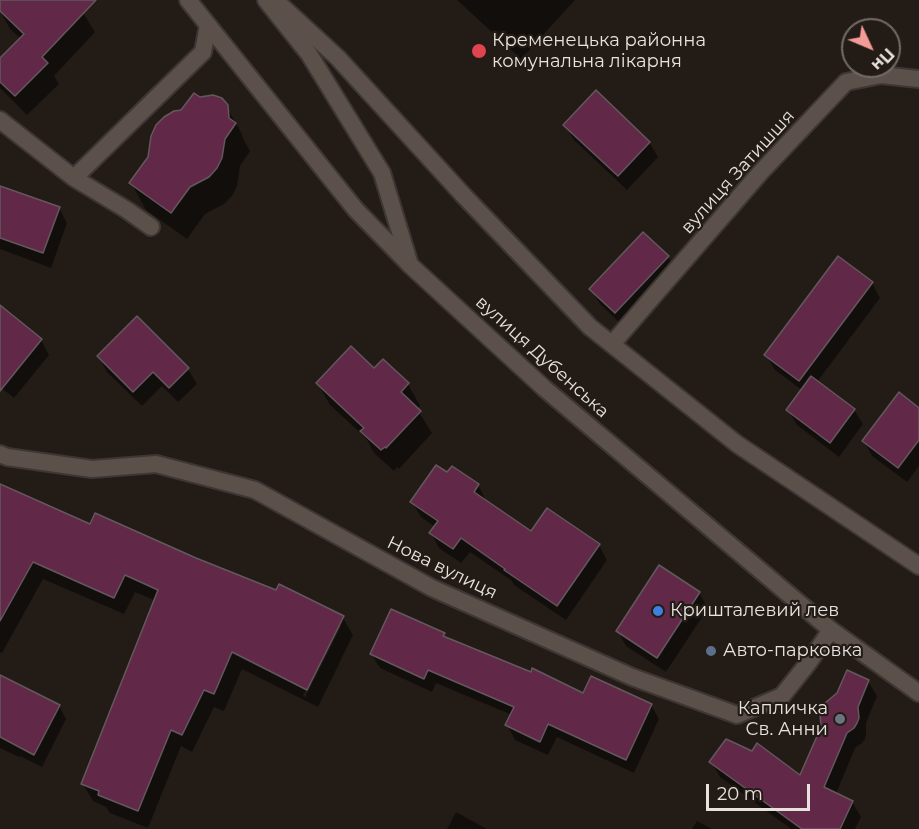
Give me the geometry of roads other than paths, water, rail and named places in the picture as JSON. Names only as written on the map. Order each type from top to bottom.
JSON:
[{"type":"street","name":"вулиця Дубенська","points":[[188,0],[356,210],[410,265],[544,388],[831,630],[919,693]]},
{"type":"street","points":[[266,0],[309,54],[382,173],[410,265]]},
{"type":"street","points":[[274,0],[338,58],[465,197],[590,327],[737,444],[919,566]]},
{"type":"street","points":[[74,178],[203,52],[208,25]]},
{"type":"street","name":"вулиця Затишшя","points":[[612,344],[760,173],[846,82],[880,75],[919,79]]},
{"type":"street","points":[[0,120],[74,178],[151,227]]},
{"type":"street","name":"Нова вулиця","points":[[0,454],[7,457],[92,469],[156,464],[255,490],[432,588],[632,677],[737,715],[782,696],[831,630]]},
{"type":"place","name":"Кременецька районна комунальна лікарня","points":[[479,51]]},
{"type":"place","name":"Кришталевий лев","points":[[658,611]]},
{"type":"place","name":"Авто-парковка","points":[[711,651]]},
{"type":"place","name":"Капличка Св. Анни","points":[[840,719]]}]
